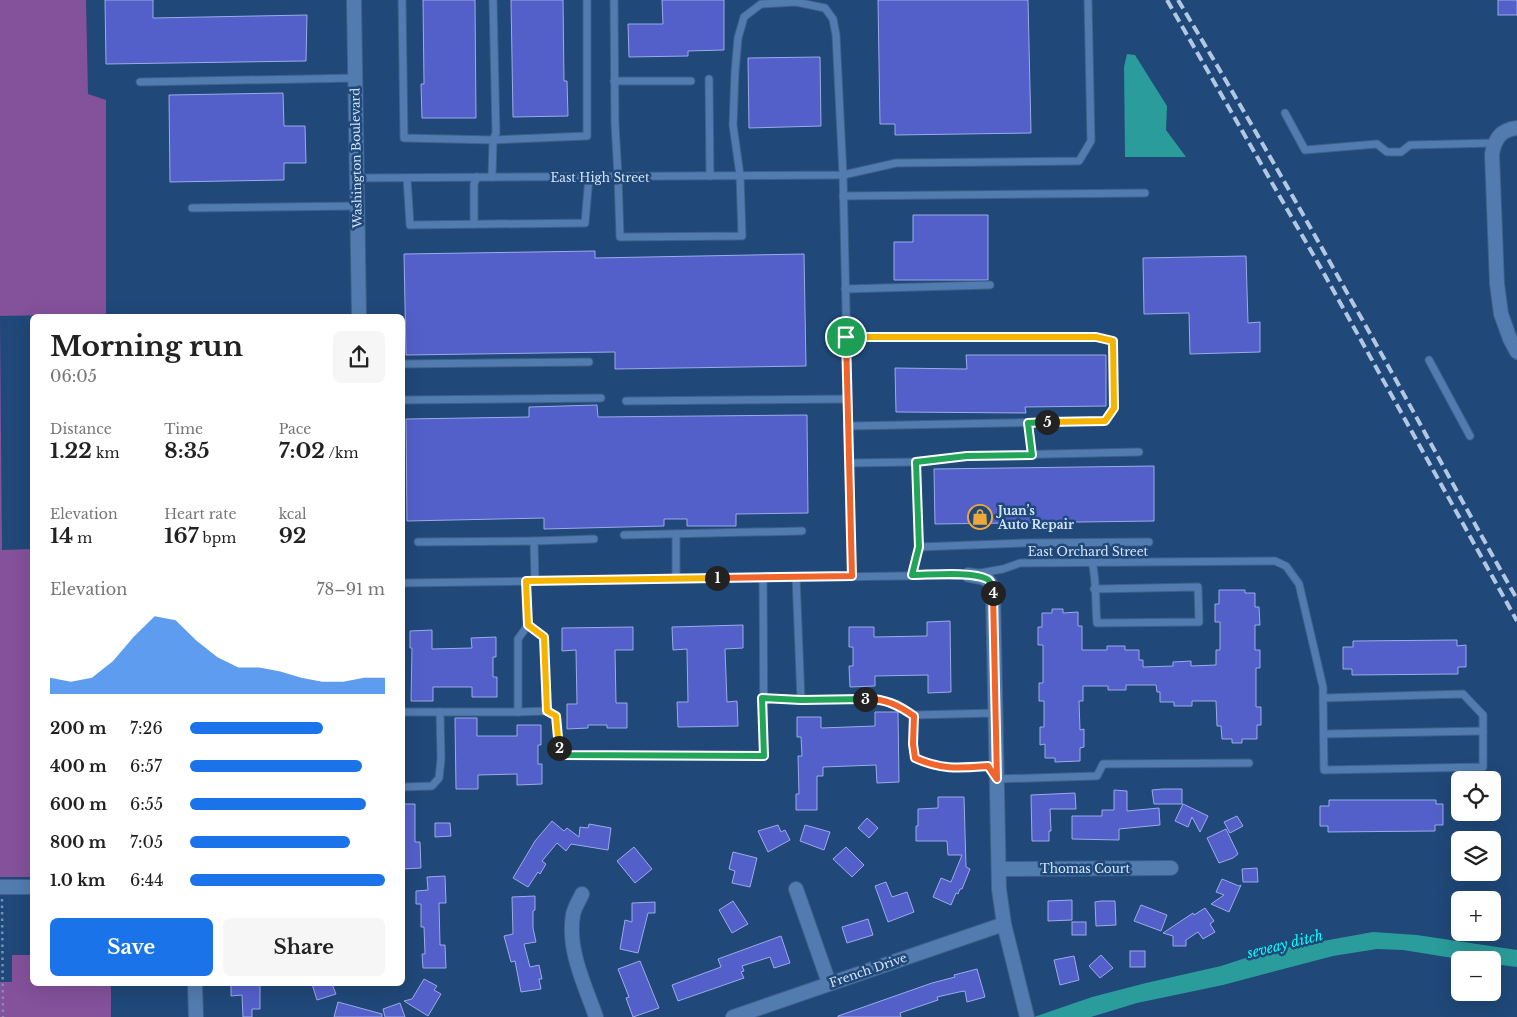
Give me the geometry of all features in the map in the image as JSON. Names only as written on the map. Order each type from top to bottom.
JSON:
[{"type":"street","name":"Washington Boulevard","points":[[354,0],[358,314]]},
{"type":"street","points":[[1517,128],[1503,132],[1494,143],[1492,161],[1496,284],[1501,314],[1517,352]]},
{"type":"street","points":[[969,575],[987,579],[993,591],[999,889],[1004,924],[1027,1016]]},
{"type":"street","name":"Thomas Court","points":[[999,869],[1170,868]]},
{"type":"street","points":[[1,887],[30,887]]},
{"type":"street","points":[[796,889],[829,983]]},
{"type":"street","points":[[582,894],[573,914],[572,939],[574,953],[596,1017]]},
{"type":"street","name":"French Drive","points":[[733,1017],[1004,924]]},
{"type":"street","points":[[195,986],[196,1017]]},
{"type":"lane","points":[[402,0],[404,138],[493,140],[587,136],[587,0]]},
{"type":"lane","points":[[492,177],[493,140],[496,133],[493,0]]},
{"type":"lane","points":[[614,0],[614,124],[620,237],[742,236],[740,176],[733,125],[738,38],[744,17],[761,4],[796,2],[825,8],[833,18],[836,35],[843,175],[852,576]]},
{"type":"lane","name":"East High Street","points":[[356,178],[843,175],[896,163],[1079,161],[1091,140],[1088,0]]},
{"type":"lane","points":[[140,82],[355,78]]},
{"type":"lane","points":[[709,79],[710,176]]},
{"type":"lane","points":[[614,81],[691,81]]},
{"type":"lane","points":[[1285,112],[1305,150],[1377,144],[1387,152],[1401,152],[1410,145],[1494,143]]},
{"type":"lane","points":[[474,224],[474,184],[477,177]]},
{"type":"lane","points":[[407,178],[410,225],[585,224],[589,177]]},
{"type":"lane","points":[[843,196],[1145,193]]},
{"type":"lane","points":[[192,208],[357,206]]},
{"type":"lane","points":[[845,289],[990,285]]},
{"type":"lane","points":[[846,337],[1096,337],[1113,341],[1114,408],[1105,421],[848,426]]},
{"type":"lane","points":[[1429,360],[1470,436]]},
{"type":"lane","points":[[405,364],[589,362]]},
{"type":"lane","points":[[405,400],[600,398]]},
{"type":"lane","points":[[626,401],[848,399]]},
{"type":"lane","points":[[1028,423],[1032,455]]},
{"type":"lane","points":[[849,463],[916,462],[967,456],[1139,452]]},
{"type":"lane","points":[[912,575],[919,547],[916,462]]},
{"type":"lane","points":[[624,535],[802,531]]},
{"type":"lane","points":[[676,534],[676,578]]},
{"type":"lane","points":[[418,542],[594,540]]},
{"type":"lane","points":[[534,541],[536,581]]},
{"type":"lane","points":[[919,547],[1023,543],[1149,542]]},
{"type":"lane","name":"East Orchard Street","points":[[405,583],[969,575],[1003,569],[1020,563],[1275,561],[1286,566],[1299,584],[1323,687],[1324,770],[1482,767],[1483,731]]},
{"type":"lane","points":[[1092,562],[1094,572],[1094,589],[1097,623],[1200,622],[1198,587],[1094,589]]},
{"type":"lane","points":[[796,576],[801,700]]},
{"type":"lane","points":[[405,712],[547,711],[556,716],[559,755],[764,756],[762,698],[763,577]]},
{"type":"lane","points":[[518,712],[518,639],[528,625],[526,581]]},
{"type":"lane","points":[[528,625],[544,637],[547,711]]},
{"type":"lane","points":[[1323,698],[1463,694],[1483,715],[1483,731],[1324,734]]},
{"type":"lane","points":[[762,698],[801,700],[874,698],[897,704],[914,716],[996,713]]},
{"type":"lane","points":[[405,787],[432,786],[439,778],[441,759],[440,712]]},
{"type":"lane","points":[[914,716],[913,744],[915,758],[930,765],[950,768],[988,766],[997,779],[1097,776],[1103,764],[1249,763]]},
{"type":"path","points":[[1,887],[3,1017]]},
{"type":"shaded area","points":[[0,0],[86,0],[88,94],[106,100],[106,314],[0,316]]},
{"type":"shaded area","points":[[1127,54],[1135,55],[1167,106],[1166,130],[1186,157],[1125,157],[1124,67]]},
{"type":"shaded area","points":[[0,316],[2,550],[30,549],[30,877],[0,877]]},
{"type":"shaded area","points":[[1373,932],[1417,935],[1517,950],[1517,967],[1501,965],[1501,951],[1451,951],[1451,958],[1403,950],[1377,949],[1333,956],[1223,985],[1137,1003],[1091,1017],[1034,1017],[1092,997],[1221,966],[1267,951]]},
{"type":"shaded area","points":[[12,955],[30,955],[30,986],[111,986],[111,1017],[0,1017],[0,982],[12,982]]},
{"type":"building","points":[[105,0],[153,0],[153,18],[307,15],[306,61],[106,64]]},
{"type":"building","points":[[423,0],[475,0],[476,118],[422,118],[421,84],[424,84]]},
{"type":"building","points":[[511,0],[563,0],[564,81],[567,81],[568,116],[513,117]]},
{"type":"building","points":[[662,0],[724,0],[724,50],[688,51],[688,56],[629,57],[628,24],[663,24]]},
{"type":"building","points":[[878,0],[1028,0],[1031,133],[895,135],[895,124],[880,124]]},
{"type":"building","points":[[1498,0],[1517,0],[1517,15],[1498,15]]},
{"type":"building","points":[[820,57],[821,126],[749,128],[748,58]]},
{"type":"building","points":[[283,93],[284,126],[305,126],[306,163],[284,163],[284,180],[170,182],[169,95]]},
{"type":"building","points":[[913,215],[988,215],[988,280],[894,280],[894,242],[913,242]]},
{"type":"building","points":[[595,251],[595,258],[804,254],[806,366],[615,369],[615,352],[406,355],[404,254]]},
{"type":"building","points":[[1246,256],[1248,323],[1260,322],[1260,352],[1190,354],[1189,313],[1144,314],[1143,258]]},
{"type":"building","points":[[966,355],[1106,355],[1106,406],[1025,407],[1026,413],[896,412],[895,368],[967,369]]},
{"type":"building","points":[[597,405],[598,417],[807,415],[808,513],[736,514],[736,526],[687,526],[687,519],[664,519],[664,526],[544,529],[544,518],[407,521],[406,419],[529,417],[529,407]]},
{"type":"building","points":[[1154,466],[1154,521],[935,524],[934,469]]},
{"type":"building","points":[[1219,590],[1245,590],[1245,593],[1255,593],[1255,607],[1259,607],[1260,625],[1255,625],[1255,650],[1260,650],[1260,668],[1256,668],[1256,707],[1261,707],[1261,725],[1257,725],[1257,739],[1242,739],[1242,743],[1232,743],[1232,739],[1222,739],[1221,726],[1217,726],[1216,701],[1192,701],[1192,706],[1174,706],[1174,702],[1160,702],[1160,692],[1157,692],[1156,685],[1126,685],[1126,690],[1108,690],[1108,686],[1083,686],[1083,701],[1079,701],[1080,730],[1084,729],[1084,747],[1080,748],[1080,761],[1055,762],[1055,758],[1045,758],[1045,744],[1040,745],[1040,727],[1044,727],[1044,701],[1039,701],[1039,683],[1043,683],[1043,645],[1038,645],[1038,627],[1042,627],[1042,613],[1052,613],[1052,609],[1063,609],[1063,613],[1078,612],[1078,626],[1082,626],[1082,650],[1107,650],[1107,646],[1125,646],[1125,650],[1139,650],[1139,660],[1143,660],[1143,667],[1173,666],[1173,662],[1191,661],[1191,666],[1216,665],[1216,650],[1220,650],[1220,622],[1215,622],[1215,604],[1219,604]]},
{"type":"building","points":[[950,621],[951,692],[928,693],[928,675],[875,676],[875,686],[850,687],[849,666],[853,666],[853,647],[849,647],[849,627],[874,627],[874,637],[927,636],[927,622]]},
{"type":"building","points":[[743,625],[743,648],[725,649],[727,702],[737,701],[738,726],[678,727],[677,702],[688,702],[687,649],[673,650],[672,627]]},
{"type":"building","points":[[633,627],[633,650],[615,650],[616,703],[627,703],[627,728],[607,728],[607,725],[588,725],[588,728],[567,729],[567,704],[577,704],[576,650],[562,651],[562,628]]},
{"type":"building","points":[[432,630],[432,649],[472,648],[471,638],[496,637],[493,677],[497,677],[497,697],[472,697],[472,687],[433,687],[433,701],[411,701],[412,648],[410,648],[410,631]]},
{"type":"building","points":[[1457,640],[1457,646],[1466,645],[1466,667],[1458,667],[1458,674],[1352,675],[1352,669],[1343,669],[1343,647],[1353,647],[1353,641]]},
{"type":"building","points":[[875,712],[898,712],[899,782],[877,783],[876,765],[823,767],[823,776],[817,776],[817,810],[796,810],[796,794],[799,794],[798,756],[802,756],[801,737],[797,737],[797,717],[821,717],[821,728],[875,726]]},
{"type":"building","points":[[455,718],[477,718],[477,736],[517,736],[517,725],[541,725],[541,745],[538,745],[538,764],[542,764],[542,784],[517,785],[517,774],[478,775],[478,789],[456,789]]},
{"type":"building","points":[[1182,789],[1182,804],[1154,804],[1152,790]]},
{"type":"building","points":[[1114,790],[1127,791],[1127,811],[1159,808],[1160,825],[1119,829],[1119,840],[1072,839],[1072,816],[1102,816],[1102,810],[1114,810]]},
{"type":"building","points":[[1075,793],[1076,809],[1050,809],[1051,831],[1049,831],[1049,841],[1032,841],[1031,795]]},
{"type":"building","points":[[938,797],[964,797],[966,867],[970,869],[962,889],[960,889],[958,894],[956,893],[951,905],[933,897],[941,878],[951,882],[962,855],[948,855],[947,841],[916,841],[918,809],[938,808]]},
{"type":"building","points":[[1329,800],[1436,800],[1436,804],[1443,804],[1443,825],[1435,825],[1435,831],[1328,832],[1328,826],[1320,826],[1320,806],[1329,806]]},
{"type":"building","points":[[405,804],[415,804],[415,842],[420,842],[421,868],[405,869]]},
{"type":"building","points":[[1183,804],[1208,816],[1200,832],[1192,817],[1188,827],[1175,821]]},
{"type":"building","points":[[1237,816],[1243,826],[1230,833],[1224,822]]},
{"type":"building","points":[[867,818],[878,828],[869,838],[858,828]]},
{"type":"building","points":[[552,821],[564,831],[567,828],[579,837],[580,827],[588,828],[589,824],[611,828],[608,850],[571,844],[566,851],[557,843],[542,861],[546,864],[540,874],[538,872],[528,887],[513,878],[535,841]]},
{"type":"building","points":[[435,823],[450,823],[451,836],[435,837]]},
{"type":"building","points":[[778,825],[781,832],[785,830],[790,840],[768,852],[758,831]]},
{"type":"building","points":[[805,825],[830,832],[824,850],[800,841]]},
{"type":"building","points":[[1226,829],[1238,854],[1219,863],[1207,838]]},
{"type":"building","points":[[634,847],[652,869],[635,883],[617,861]]},
{"type":"building","points":[[846,847],[864,865],[852,877],[833,859]]},
{"type":"building","points":[[733,852],[757,858],[750,887],[732,883],[735,871],[729,869]]},
{"type":"building","points":[[1257,868],[1258,882],[1243,882],[1242,869]]},
{"type":"building","points":[[445,876],[446,903],[439,903],[440,945],[445,945],[446,968],[423,968],[422,954],[425,954],[424,927],[421,927],[421,904],[416,904],[416,891],[428,890],[427,877]]},
{"type":"building","points":[[1222,879],[1239,886],[1241,885],[1229,912],[1211,904],[1224,895],[1216,892]]},
{"type":"building","points":[[886,882],[892,897],[907,892],[914,912],[888,922],[875,886]]},
{"type":"building","points":[[535,896],[533,928],[536,942],[524,944],[530,967],[539,965],[542,979],[539,979],[541,989],[521,992],[515,961],[511,962],[504,936],[513,934],[512,897]]},
{"type":"building","points":[[1072,900],[1072,920],[1048,921],[1048,901]]},
{"type":"building","points":[[733,901],[748,924],[732,933],[719,910]]},
{"type":"building","points":[[1115,901],[1116,925],[1096,926],[1095,902]]},
{"type":"building","points":[[655,902],[655,913],[648,913],[638,953],[620,949],[625,920],[632,922],[632,903]]},
{"type":"building","points":[[1141,905],[1167,915],[1161,931],[1134,921]]},
{"type":"building","points":[[1205,908],[1214,921],[1210,924],[1215,932],[1203,939],[1198,932],[1186,940],[1186,946],[1173,946],[1173,936],[1163,933],[1193,913],[1194,915]]},
{"type":"building","points":[[868,919],[873,935],[847,943],[842,927]]},
{"type":"building","points":[[1072,922],[1086,922],[1086,935],[1072,935]]},
{"type":"building","points":[[781,936],[790,963],[774,968],[770,957],[742,966],[744,971],[741,972],[744,978],[678,1001],[672,985],[721,967],[718,959]]},
{"type":"building","points":[[1130,951],[1145,951],[1145,967],[1130,967]]},
{"type":"building","points":[[1101,955],[1113,968],[1100,978],[1089,966]]},
{"type":"building","points":[[1074,956],[1079,980],[1060,985],[1054,960]]},
{"type":"building","points":[[640,961],[659,1008],[633,1017],[626,998],[629,997],[618,969]]},
{"type":"building","points":[[977,969],[985,997],[967,1002],[965,991],[937,997],[938,1000],[900,1013],[901,1017],[838,1017],[932,983],[955,977],[954,975]]},
{"type":"building","points":[[424,979],[437,986],[434,990],[441,994],[428,1016],[404,1001],[412,999]]},
{"type":"building","points":[[231,986],[260,986],[260,1009],[252,1009],[252,1017],[243,1017],[242,995],[231,996]]},
{"type":"building","points":[[313,986],[333,986],[336,994],[317,1000]]},
{"type":"building","points":[[338,1002],[382,1014],[382,1017],[334,1017]]},
{"type":"building","points":[[400,1003],[405,1017],[385,1017],[383,1009]]},
{"type":"railway","points":[[1167,0],[1322,270],[1517,621]]},
{"type":"railway","points":[[1178,0],[1308,223],[1517,599]]},
{"type":"place","name":"Juan’s Auto Repair","points":[[980,517]]},
{"type":"route","points":[[846,337],[1096,337],[1113,341],[1114,408],[1105,421],[1028,423],[1032,455],[967,456],[916,462],[919,547],[912,575],[969,575],[987,579],[993,591],[997,779],[988,766],[950,768],[930,765],[915,758],[913,744],[914,716],[897,704],[874,698],[801,700],[762,698],[764,756],[559,755],[556,716],[547,711],[544,637],[528,625],[526,581],[852,576],[846,337]]},
{"type":"water label","name":"seveay ditch","points":[[1285,944]]}]
